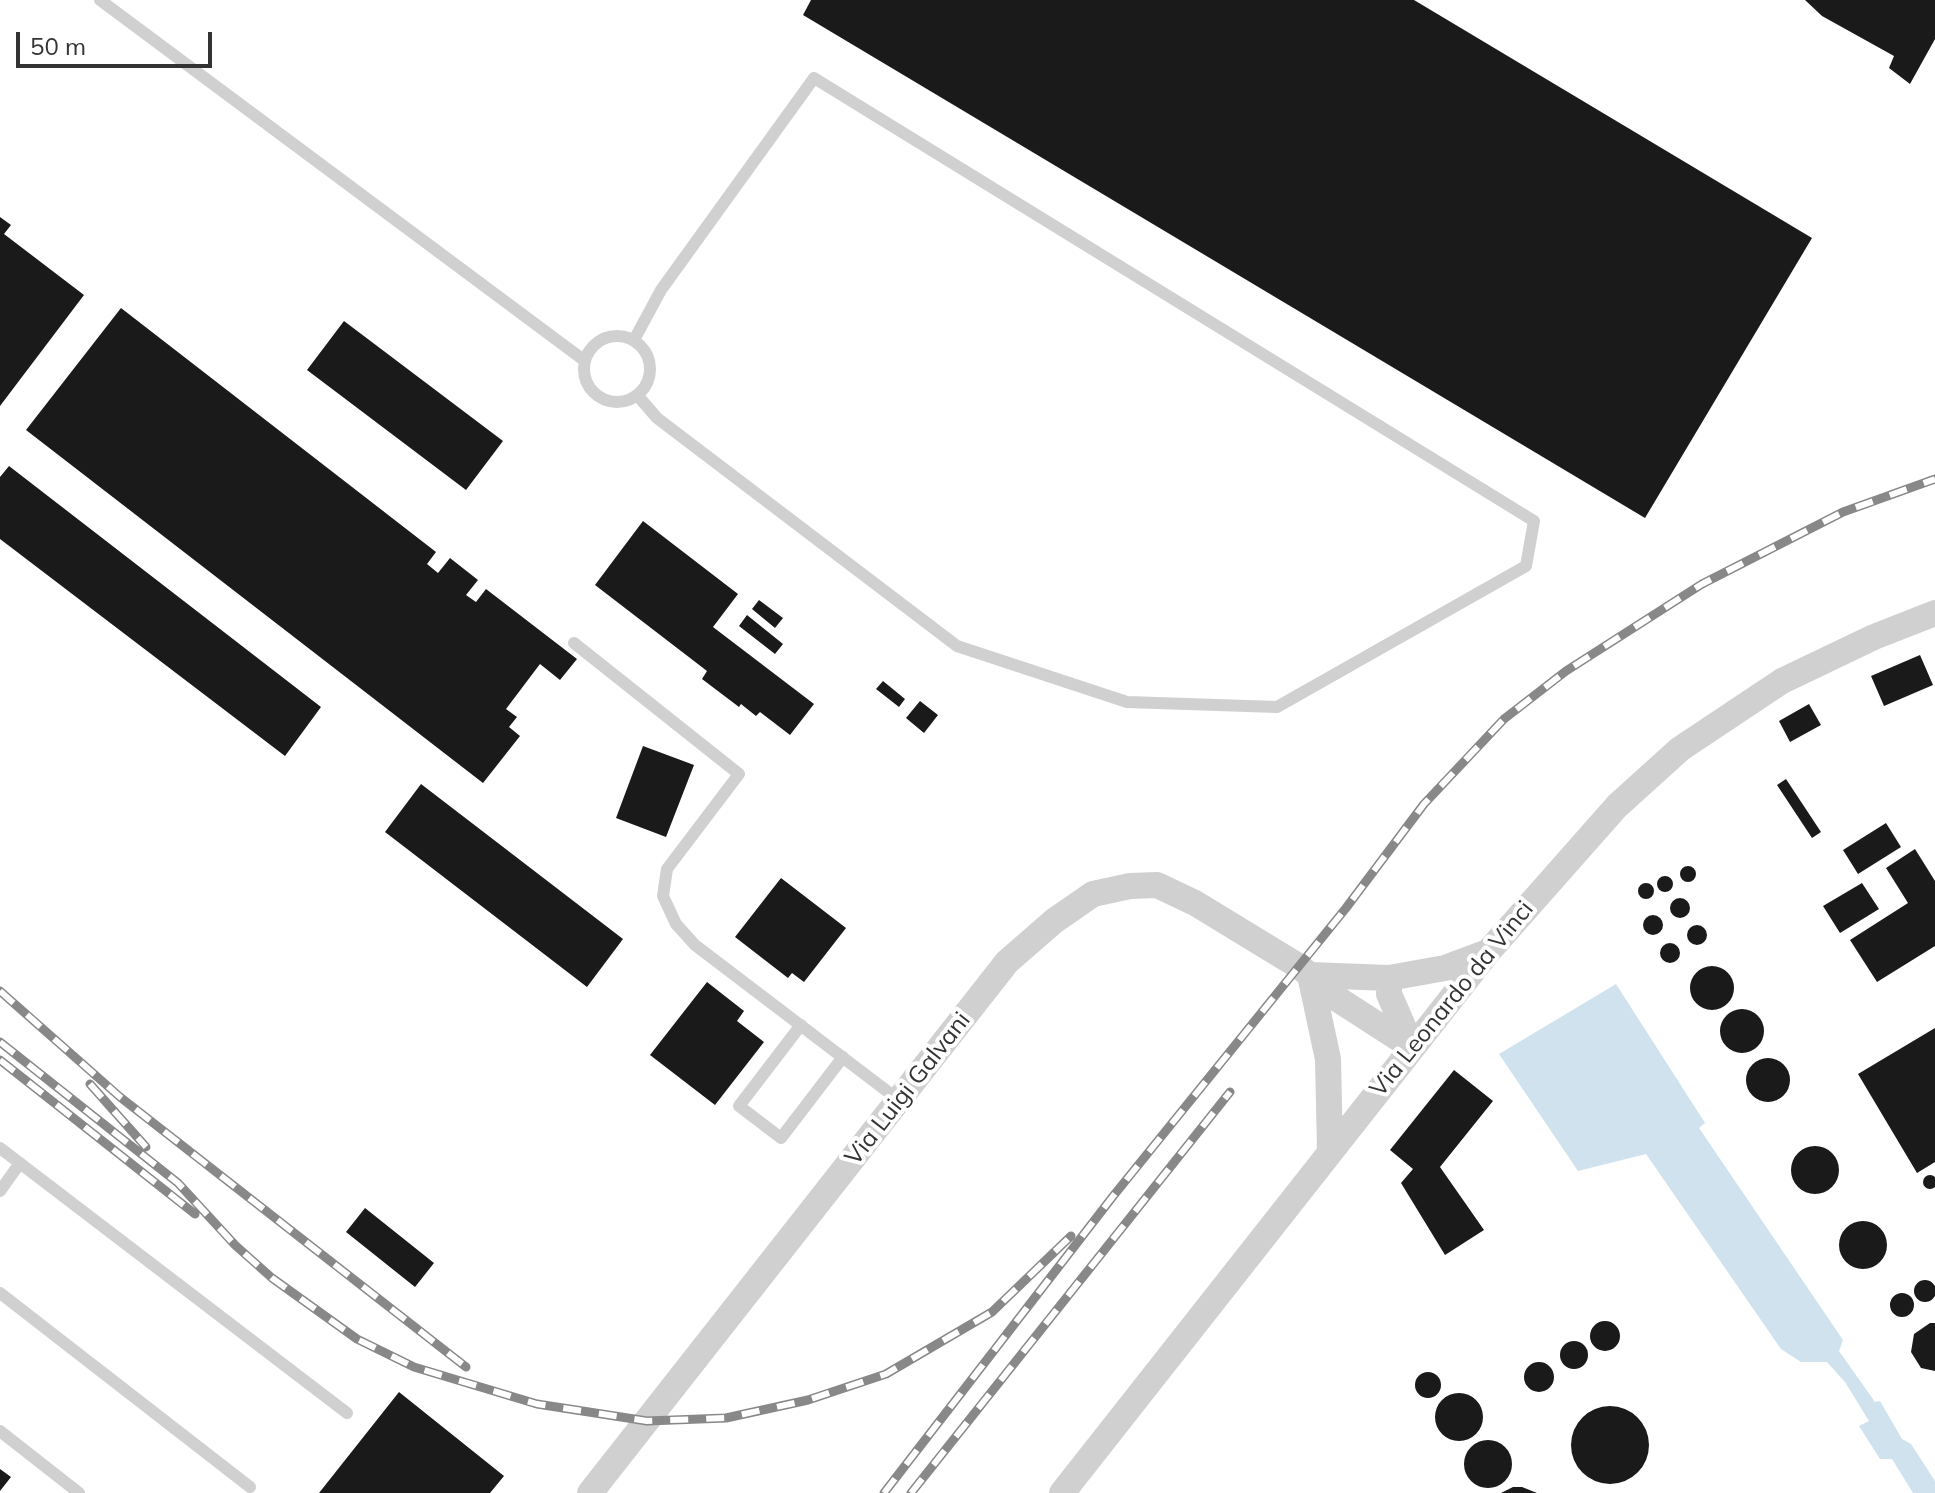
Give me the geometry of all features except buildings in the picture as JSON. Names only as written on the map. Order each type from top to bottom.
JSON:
[{"type":"street","name":"Via Leonardo da Vinci","points":[[1062,1493],[1488,952],[1584,841],[1651,773],[1680,749],[1782,681],[1852,647],[1935,613]]},
{"type":"street","name":"Via Luigi Galvani","points":[[590,1493],[1007,962],[1054,921],[1093,894],[1130,886],[1157,885],[1195,903],[1310,975],[1336,998],[1412,1047]]},
{"type":"street","points":[[1330,1151],[1328,1059],[1310,975],[1389,978],[1445,968],[1488,952]]},
{"type":"street","points":[[1389,978],[1389,994],[1412,1047]]},
{"type":"lane","points":[[100,0],[585,361]]},
{"type":"lane","points":[[634,340],[661,290],[814,78],[1534,521],[1526,566],[1277,707],[1127,702],[957,646],[657,418],[638,396]]},
{"type":"lane","points":[[624,336],[634,340],[642,347],[651,367],[645,387],[638,396],[621,402],[603,399],[589,387],[585,361],[604,338],[624,336]]},
{"type":"lane","points":[[574,643],[739,774],[667,869],[663,896],[676,924],[695,945],[900,1101]]},
{"type":"lane","points":[[801,1025],[739,1106],[781,1138],[843,1057]]},
{"type":"lane","points":[[0,1148],[347,1413]]},
{"type":"lane","points":[[0,1191],[20,1163]]},
{"type":"lane","points":[[0,1293],[250,1487]]},
{"type":"lane","points":[[0,1431],[79,1493]]},
{"type":"water","points":[[1616,984],[1705,1123],[1699,1128],[1843,1340],[1839,1351],[1875,1402],[1880,1401],[1902,1439],[1911,1444],[1935,1481],[1935,1493],[1913,1493],[1892,1459],[1880,1459],[1859,1426],[1869,1421],[1845,1382],[1827,1362],[1801,1362],[1781,1349],[1646,1154],[1578,1171],[1499,1054]]},
{"type":"railway","points":[[884,1493],[1114,1195],[1346,908],[1424,804],[1504,719],[1566,671],[1702,584],[1843,512],[1935,479]]},
{"type":"railway","points":[[0,991],[120,1097],[466,1367]]},
{"type":"railway","points":[[0,1042],[178,1183],[235,1245],[272,1278],[357,1339],[414,1367],[537,1404],[647,1421],[726,1418],[808,1400],[886,1374],[992,1312],[1071,1236]]},
{"type":"railway","points":[[0,1060],[195,1214]]},
{"type":"railway","points":[[90,1084],[146,1147]]},
{"type":"railway","points":[[911,1493],[1230,1092]]}]
